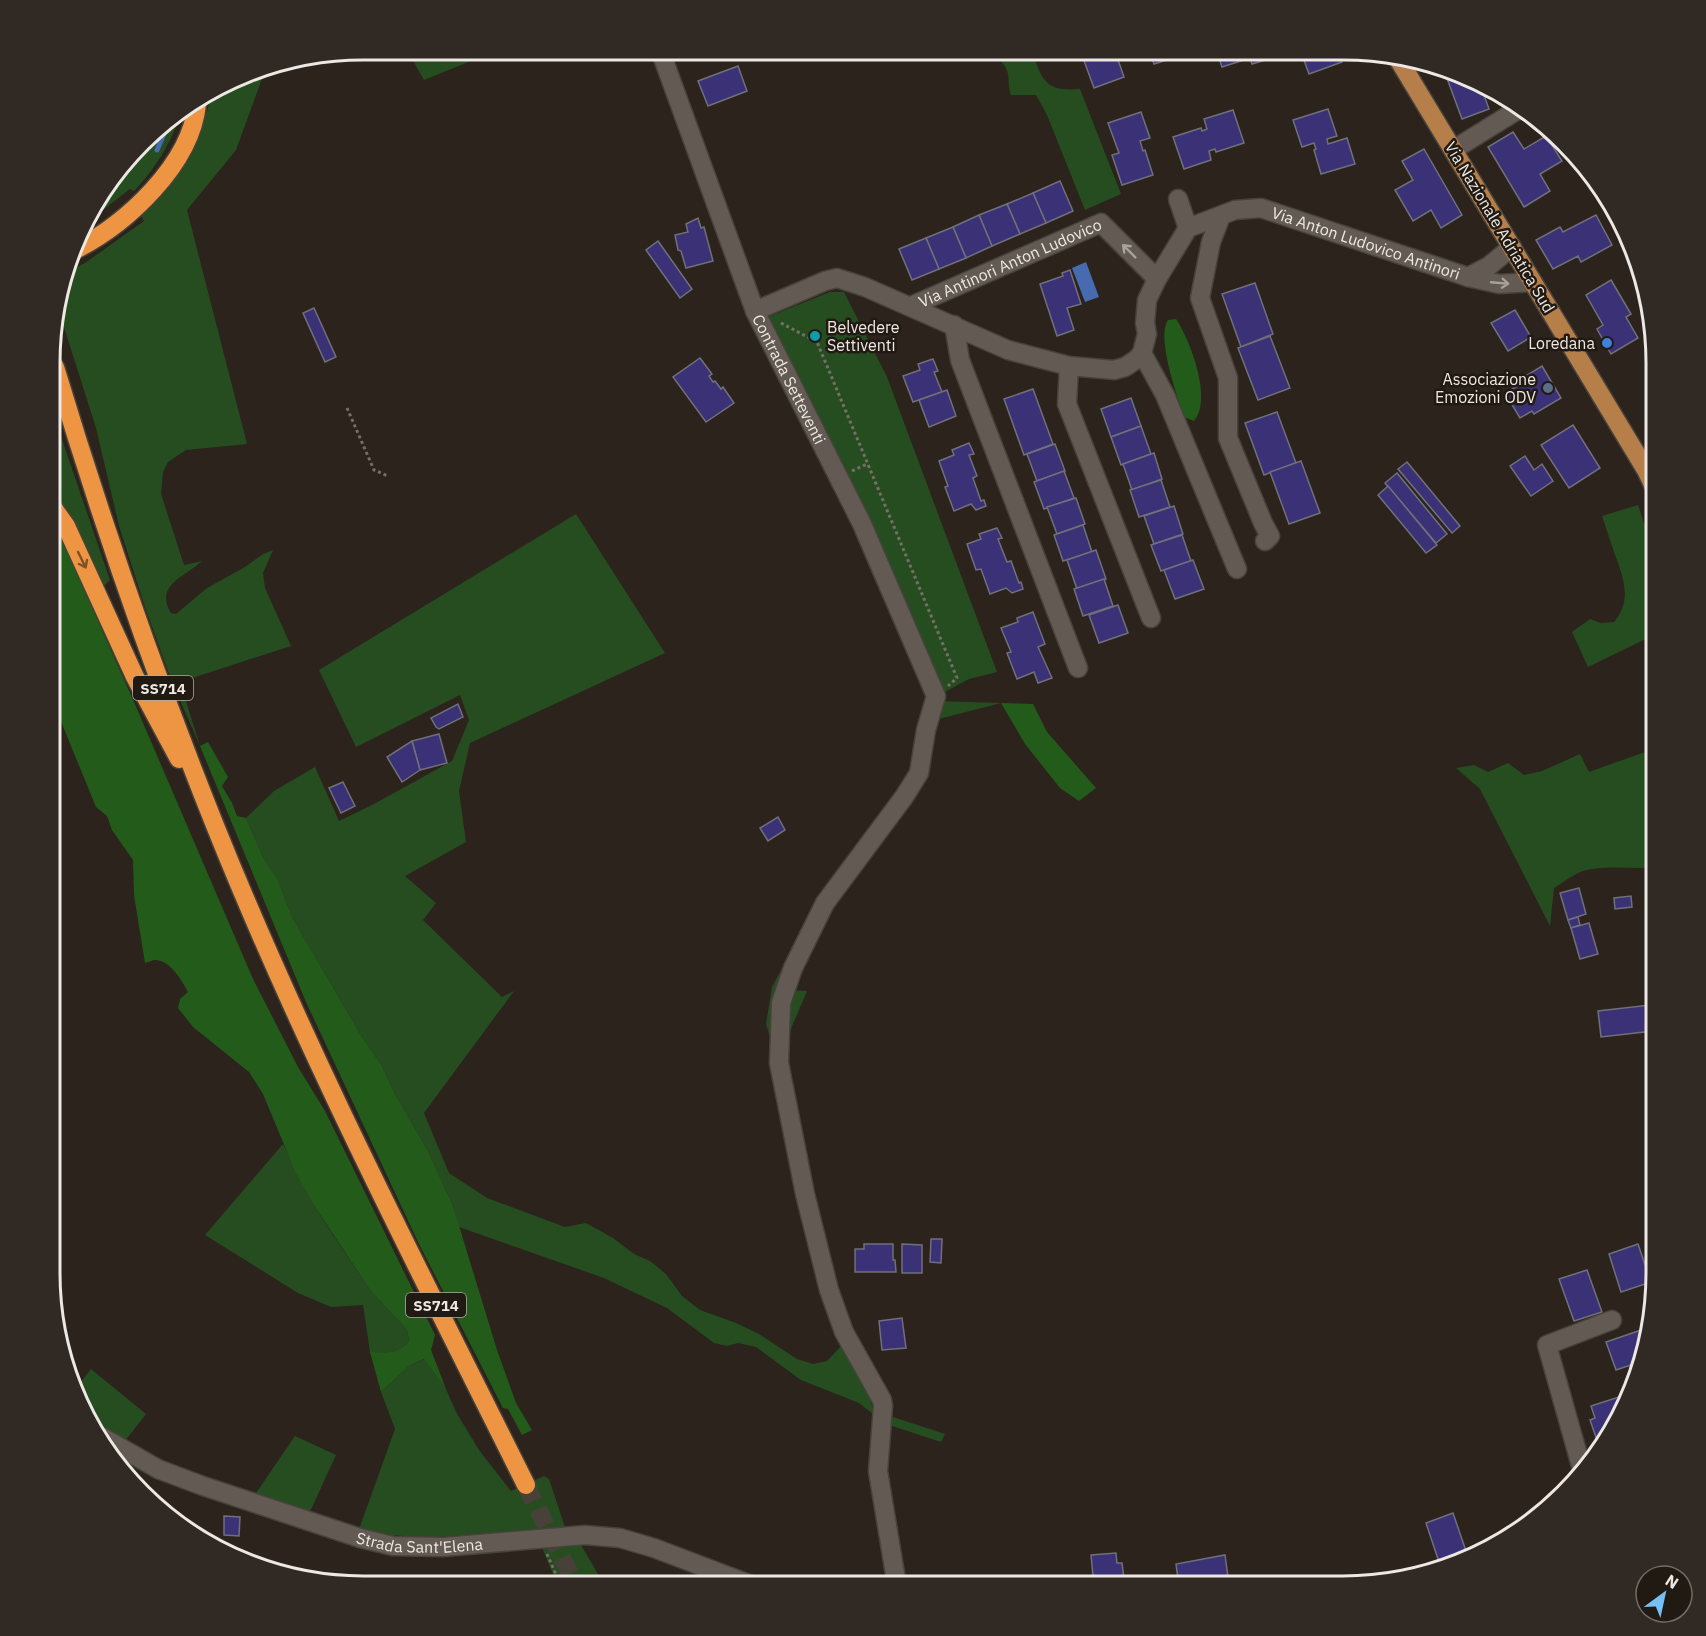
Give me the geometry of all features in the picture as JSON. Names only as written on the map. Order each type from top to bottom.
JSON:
[{"type":"highway","points":[[84,244],[107,230],[151,192],[177,158],[195,111]]},
{"type":"highway","name":"SS714","points":[[60,383],[123,582],[217,830],[348,1125],[526,1485]]},
{"type":"highway","points":[[60,520],[75,546],[135,677],[217,830]]},
{"type":"main road","name":"Via Nazionale Adriatica Sud","points":[[1402,66],[1646,470]]},
{"type":"street","name":"Contrada Setteventi","points":[[664,60],[755,311],[862,524],[935,698]]},
{"type":"street","points":[[1453,150],[1513,113]]},
{"type":"street","points":[[755,311],[825,280],[845,280],[911,306],[1008,350],[1069,366],[1114,370],[1125,367],[1142,353],[1147,334],[1145,323],[1147,300],[1188,228],[1178,199]]},
{"type":"street","name":"Via Anton Ludovico Antinori","points":[[1188,228],[1235,210],[1261,208],[1468,277],[1499,284],[1533,282]]},
{"type":"street","points":[[1221,216],[1211,242],[1200,298],[1228,378],[1228,438],[1270,536],[1265,541]]},
{"type":"street","name":"Via Antinori Anton Ludovico","points":[[911,306],[1101,223],[1157,279]]},
{"type":"street","name":"Via Anton Ludovico Antinori","points":[[1468,277],[1490,266],[1512,247]]},
{"type":"street","points":[[954,325],[960,360],[1078,668]]},
{"type":"street","points":[[1142,353],[1165,395],[1237,568]]},
{"type":"street","points":[[1069,366],[1067,404],[1151,618]]},
{"type":"street","points":[[895,1576],[878,1471],[882,1400],[844,1332],[829,1290],[805,1194],[779,1063],[781,1003],[793,968],[825,903],[904,797],[919,773],[926,730],[935,698]]},
{"type":"street","points":[[1580,1461],[1547,1345],[1612,1320]]},
{"type":"street","name":"Strada Sant'Elena","points":[[112,1443],[158,1469],[203,1486],[360,1538],[393,1546],[444,1547],[585,1535],[620,1538],[654,1548],[728,1576]]},
{"type":"path","points":[[755,311],[817,342],[957,678],[935,698]]},
{"type":"path","points":[[347,408],[374,470],[388,476]]},
{"type":"path","points":[[541,1539],[557,1576]]},
{"type":"green space","points":[[413,60],[473,60],[424,80]]},
{"type":"green space","points":[[1035,60],[1043,77],[1053,86],[1060,89],[1080,89],[1121,194],[1085,210],[1047,115],[1036,95],[1011,95],[1006,68],[1001,61]]},
{"type":"green space","points":[[263,77],[236,150],[187,210],[247,444],[186,450],[168,462],[163,472],[161,494],[184,565],[202,561],[169,588],[166,595],[167,603],[171,613],[176,614],[207,588],[273,550],[263,573],[265,588],[291,646],[180,682],[200,746],[172,682],[145,607],[119,526],[96,428],[63,324],[75,268],[144,221],[141,216],[185,161],[209,103],[229,91]]},
{"type":"green space","points":[[177,125],[156,164],[134,191],[130,189],[101,211],[135,163]]},
{"type":"green space","points":[[830,292],[844,292],[887,377],[997,672],[969,679],[941,694],[768,317]]},
{"type":"green space","points":[[1176,319],[1193,355],[1200,385],[1199,411],[1194,421],[1184,417],[1166,353],[1165,328],[1168,320]]},
{"type":"green space","points":[[60,434],[110,580],[102,588],[60,505]]},
{"type":"green space","points":[[1638,505],[1646,529],[1646,639],[1588,667],[1572,632],[1590,619],[1601,623],[1614,622],[1620,614],[1625,597],[1623,579],[1602,516]]},
{"type":"green space","points":[[576,514],[665,653],[470,743],[459,791],[466,842],[405,876],[436,903],[423,920],[502,997],[514,991],[424,1113],[449,1173],[487,1198],[565,1227],[586,1223],[613,1238],[634,1254],[650,1261],[666,1274],[682,1296],[700,1310],[759,1334],[797,1359],[813,1364],[827,1361],[843,1344],[870,1392],[873,1414],[859,1403],[801,1380],[756,1347],[738,1343],[727,1346],[714,1343],[667,1308],[604,1278],[459,1227],[453,1206],[428,1151],[395,1094],[382,1066],[362,1037],[292,917],[278,880],[263,857],[246,818],[274,791],[315,767],[339,821],[452,761],[469,720],[460,695],[356,747],[319,670]]},
{"type":"green space","points":[[60,536],[253,979],[298,1067],[325,1111],[435,1335],[431,1350],[446,1389],[424,1359],[409,1366],[381,1392],[370,1352],[391,1352],[400,1349],[409,1341],[407,1330],[370,1290],[313,1204],[295,1171],[263,1094],[249,1072],[193,1027],[178,1008],[180,999],[188,992],[171,968],[156,960],[145,963],[134,895],[133,860],[112,830],[107,816],[96,807],[60,719]]},
{"type":"green space","points":[[936,701],[1001,703],[931,721]]},
{"type":"green space","points":[[1001,703],[1033,704],[1047,732],[1096,788],[1079,801],[1060,788],[1025,744]]},
{"type":"green space","points":[[208,742],[228,777],[222,786],[237,816],[246,818],[263,857],[278,880],[292,917],[362,1037],[382,1066],[395,1094],[428,1151],[453,1206],[497,1350],[516,1403],[532,1430],[522,1435],[508,1409],[503,1408],[419,1244],[306,1002],[200,746]]},
{"type":"green space","points":[[1646,752],[1646,868],[1601,868],[1576,874],[1554,888],[1550,926],[1480,789],[1456,768],[1474,765],[1488,772],[1508,763],[1524,775],[1542,771],[1580,754],[1589,772]]},
{"type":"green space","points":[[802,952],[789,990],[807,991],[784,1045],[770,1037],[766,1024],[772,987],[785,963]]},
{"type":"green space","points":[[283,1144],[313,1204],[333,1235],[370,1290],[407,1330],[409,1341],[400,1349],[391,1352],[370,1352],[363,1305],[331,1307],[298,1293],[205,1235]]},
{"type":"green space","points":[[425,1359],[446,1389],[456,1412],[479,1450],[511,1491],[544,1476],[549,1479],[565,1527],[426,1538],[358,1532],[395,1429],[381,1392],[409,1366]]},
{"type":"green space","points":[[91,1369],[146,1414],[125,1441],[104,1429],[81,1382]]},
{"type":"green space","points":[[887,1415],[945,1434],[941,1442],[886,1424]]},
{"type":"green space","points":[[295,1436],[336,1455],[308,1516],[254,1496]]},
{"type":"green space","points":[[578,1540],[599,1576],[554,1576],[541,1545]]},
{"type":"water","points":[[1086,262],[1099,297],[1085,302],[1072,268]]},
{"type":"building","points":[[1084,60],[1118,60],[1124,77],[1094,88]]},
{"type":"building","points":[[1153,60],[1167,60],[1154,64]]},
{"type":"building","points":[[1220,60],[1244,60],[1222,67]]},
{"type":"building","points":[[1251,60],[1266,60],[1252,64]]},
{"type":"building","points":[[1304,60],[1341,60],[1342,62],[1309,74]]},
{"type":"building","points":[[738,66],[747,91],[708,106],[698,81]]},
{"type":"building","points":[[1447,79],[1484,95],[1489,109],[1462,119]]},
{"type":"building","points":[[1328,109],[1337,136],[1327,139],[1328,144],[1347,138],[1355,164],[1321,174],[1314,143],[1302,147],[1293,120]]},
{"type":"building","points":[[1233,110],[1244,143],[1216,152],[1215,149],[1209,151],[1211,160],[1184,169],[1173,137],[1201,128],[1202,131],[1207,129],[1204,119]]},
{"type":"building","points":[[1141,112],[1150,138],[1140,141],[1153,175],[1122,185],[1112,155],[1119,153],[1108,123]]},
{"type":"building","points":[[1513,132],[1524,149],[1545,137],[1562,161],[1540,174],[1550,191],[1524,207],[1488,147]]},
{"type":"building","points":[[1424,149],[1462,215],[1441,228],[1431,210],[1413,221],[1395,190],[1413,180],[1402,161]]},
{"type":"building","points":[[1060,181],[1073,211],[1046,223],[1033,193]]},
{"type":"building","points":[[1033,193],[1046,223],[1020,234],[1007,204]]},
{"type":"building","points":[[1007,204],[1020,234],[992,246],[979,215]]},
{"type":"building","points":[[979,215],[992,246],[966,258],[953,227]]},
{"type":"building","points":[[1596,215],[1612,245],[1581,262],[1578,256],[1553,269],[1536,240],[1560,227],[1563,232]]},
{"type":"building","points":[[698,218],[701,228],[704,227],[713,261],[686,268],[681,251],[678,250],[675,235],[688,232],[686,224]]},
{"type":"building","points":[[953,227],[966,258],[939,269],[926,238]]},
{"type":"building","points":[[926,238],[939,269],[912,280],[899,249]]},
{"type":"building","points":[[658,241],[692,289],[680,298],[646,250]]},
{"type":"building","points":[[1070,270],[1081,304],[1067,308],[1074,330],[1057,336],[1040,284],[1063,276],[1062,273]]},
{"type":"building","points":[[1611,280],[1631,314],[1626,317],[1638,338],[1611,354],[1597,329],[1603,325],[1586,295]]},
{"type":"building","points":[[1255,283],[1273,334],[1241,347],[1222,294]]},
{"type":"building","points":[[314,308],[336,357],[325,362],[303,313]]},
{"type":"building","points":[[1515,310],[1531,337],[1508,351],[1491,323]]},
{"type":"building","points":[[1270,336],[1290,388],[1258,400],[1238,348]]},
{"type":"building","points":[[700,358],[712,374],[709,376],[713,382],[715,381],[721,389],[723,387],[734,403],[706,422],[673,377]]},
{"type":"building","points":[[933,359],[938,371],[934,372],[942,392],[913,402],[903,376],[920,370],[918,364]]},
{"type":"building","points":[[1542,366],[1561,398],[1534,414],[1532,411],[1520,418],[1505,393],[1519,385],[1516,382]]},
{"type":"building","points":[[1033,389],[1053,444],[1024,455],[1004,399]]},
{"type":"building","points":[[947,390],[956,416],[929,427],[919,400]]},
{"type":"building","points":[[1131,398],[1141,426],[1111,437],[1101,409]]},
{"type":"building","points":[[1277,412],[1296,463],[1264,475],[1245,423]]},
{"type":"building","points":[[1573,425],[1600,468],[1569,488],[1541,445]]},
{"type":"building","points":[[1141,426],[1151,454],[1121,465],[1111,437]]},
{"type":"building","points":[[969,443],[974,454],[969,455],[977,476],[973,478],[981,501],[984,500],[986,506],[976,510],[971,504],[954,511],[939,461],[954,455],[952,450]]},
{"type":"building","points":[[1055,444],[1065,471],[1037,481],[1027,454]]},
{"type":"building","points":[[1154,453],[1162,479],[1132,490],[1123,464]]},
{"type":"building","points":[[1525,456],[1534,470],[1542,464],[1553,481],[1531,496],[1510,466]]},
{"type":"building","points":[[1301,461],[1320,513],[1289,524],[1270,472]]},
{"type":"building","points":[[1407,462],[1460,526],[1452,533],[1398,469]]},
{"type":"building","points":[[1064,471],[1074,498],[1044,509],[1034,482]]},
{"type":"building","points":[[1397,473],[1447,534],[1436,543],[1385,483]]},
{"type":"building","points":[[1161,480],[1170,507],[1139,517],[1130,490]]},
{"type":"building","points":[[1388,486],[1437,545],[1426,553],[1378,495]]},
{"type":"building","points":[[1076,498],[1085,524],[1057,534],[1047,507]]},
{"type":"building","points":[[1174,506],[1183,534],[1154,544],[1144,516]]},
{"type":"building","points":[[1083,525],[1092,552],[1063,561],[1054,535]]},
{"type":"building","points":[[997,528],[1002,538],[998,539],[1007,562],[1011,561],[1023,589],[1012,593],[1006,588],[990,594],[981,569],[976,570],[967,544],[981,539],[979,534]]},
{"type":"building","points":[[1182,535],[1191,561],[1161,571],[1151,545]]},
{"type":"building","points":[[1096,550],[1106,579],[1077,589],[1067,560]]},
{"type":"building","points":[[1193,560],[1204,589],[1175,599],[1164,570]]},
{"type":"building","points":[[1104,579],[1113,606],[1083,616],[1074,589]]},
{"type":"building","points":[[1118,605],[1128,633],[1099,643],[1089,615]]},
{"type":"building","points":[[1033,612],[1045,644],[1038,647],[1052,678],[1038,683],[1034,672],[1017,679],[1007,653],[1011,652],[1001,628],[1018,622],[1017,618]]},
{"type":"building","points":[[458,704],[463,717],[439,729],[436,727],[431,718]]},
{"type":"building","points":[[439,734],[447,763],[420,770],[412,741]]},
{"type":"building","points":[[412,741],[420,770],[402,782],[387,757]]},
{"type":"building","points":[[343,782],[355,806],[341,813],[329,788]]},
{"type":"building","points":[[778,817],[785,830],[768,841],[760,828]]},
{"type":"building","points":[[1579,888],[1586,914],[1568,920],[1560,893]]},
{"type":"building","points":[[1631,896],[1632,907],[1615,909],[1614,898]]},
{"type":"building","points":[[1578,917],[1580,925],[1571,928],[1568,920]]},
{"type":"building","points":[[1589,923],[1598,954],[1580,959],[1571,928]]},
{"type":"building","points":[[1646,1005],[1646,1032],[1601,1037],[1598,1011]]},
{"type":"building","points":[[931,1239],[942,1239],[941,1263],[930,1262]]},
{"type":"building","points":[[864,1244],[893,1244],[896,1272],[855,1272],[855,1249],[864,1249]]},
{"type":"building","points":[[902,1244],[922,1245],[922,1273],[902,1273]]},
{"type":"building","points":[[1638,1244],[1646,1267],[1645,1284],[1621,1292],[1609,1254]]},
{"type":"building","points":[[1587,1270],[1602,1312],[1574,1321],[1559,1279]]},
{"type":"building","points":[[902,1318],[906,1348],[882,1350],[879,1321]]},
{"type":"building","points":[[1640,1330],[1632,1365],[1616,1370],[1606,1342]]},
{"type":"building","points":[[1620,1397],[1596,1439],[1590,1420],[1595,1418],[1591,1406]]},
{"type":"building","points":[[1453,1513],[1466,1550],[1438,1560],[1426,1523]]},
{"type":"building","points":[[224,1516],[240,1517],[239,1536],[224,1535]]},
{"type":"building","points":[[1116,1553],[1117,1563],[1122,1563],[1124,1576],[1093,1576],[1091,1555]]},
{"type":"building","points":[[1225,1555],[1228,1576],[1178,1576],[1176,1564]]},
{"type":"waterway","points":[[157,150],[164,134]]},
{"type":"tunnel","points":[[526,1485],[571,1576]]},
{"type":"place","name":"Belvedere Settiventi","points":[[815,336]]},
{"type":"place","name":"Loredana","points":[[1607,343]]},
{"type":"place","name":"Associazione Emozioni ODV","points":[[1548,388]]}]
